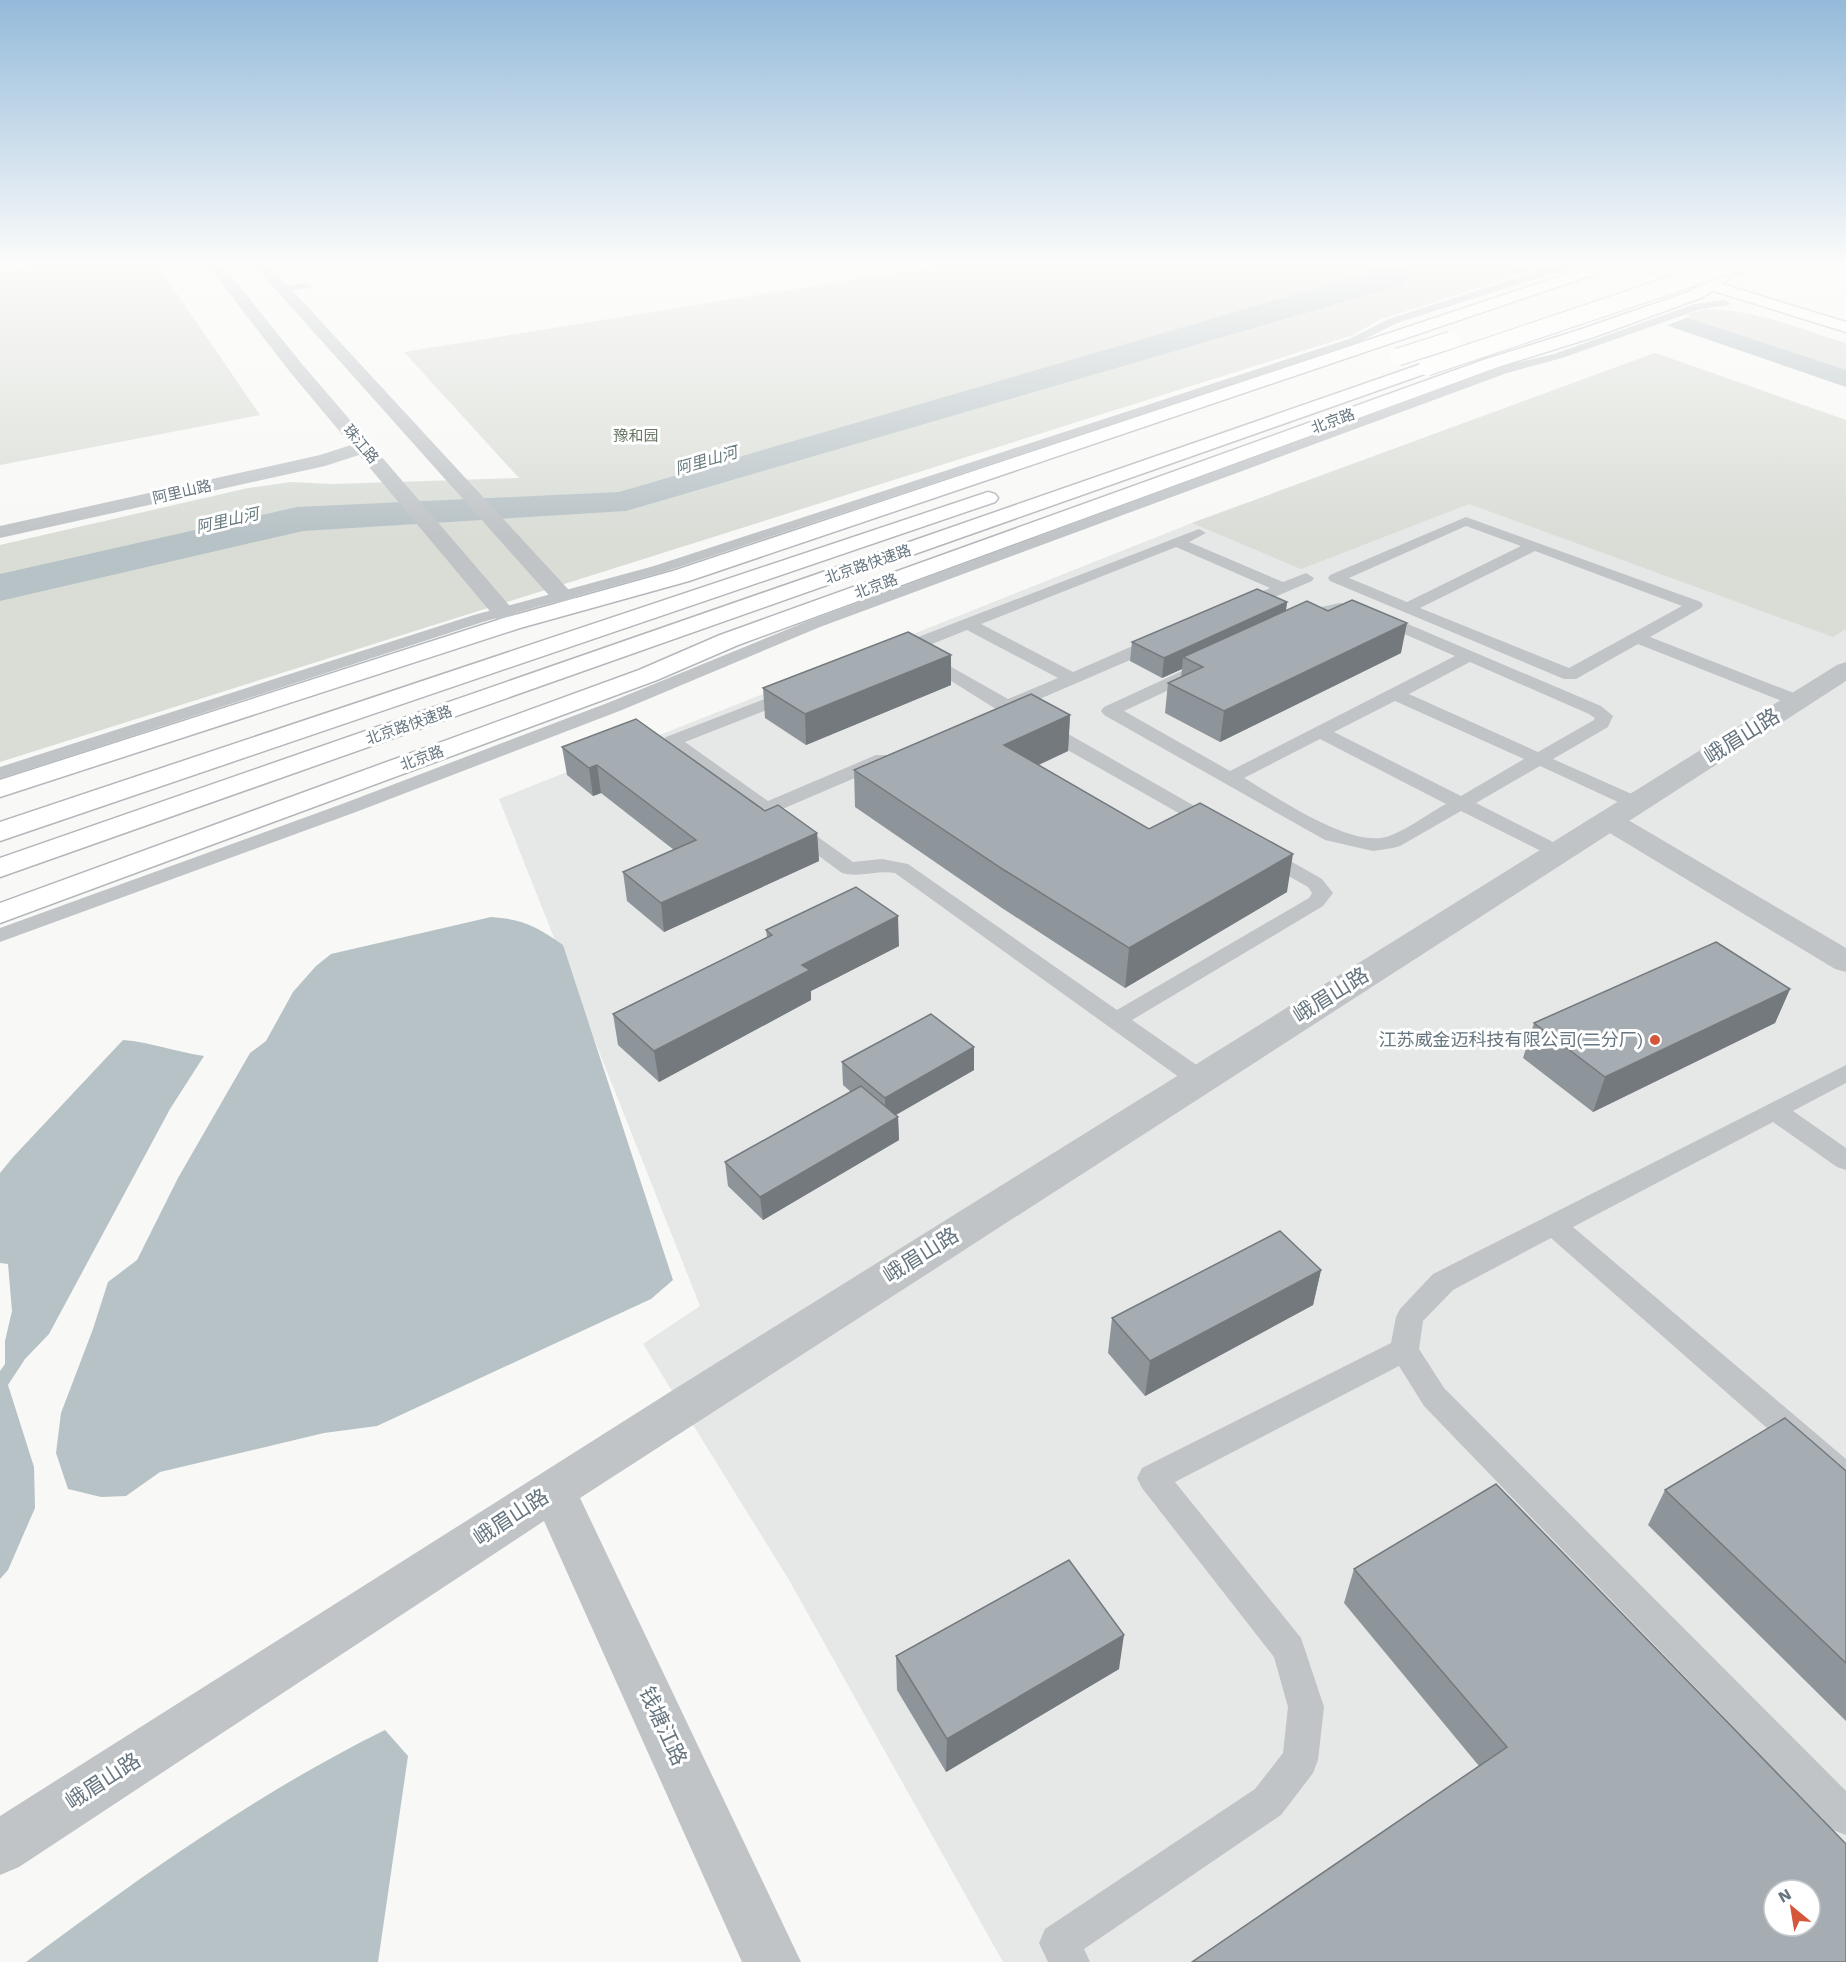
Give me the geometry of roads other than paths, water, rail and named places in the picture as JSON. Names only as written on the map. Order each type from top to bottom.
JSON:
[{"type":"main road","points":[[0,789],[507,617],[566,601],[681,576],[1328,355]]},
{"type":"main road","name":"北京路快速路","points":[[0,832],[733,585],[1406,355]]},
{"type":"main road","name":"北京路快速路","points":[[0,868],[1464,355]]},
{"type":"main road","name":"北京路","points":[[0,914],[648,675],[729,640],[1521,355]]},
{"type":"main road","points":[[0,813],[512,642],[733,585]]},
{"type":"main road","points":[[0,888],[338,766],[526,694],[657,638]]},
{"type":"street","name":"珠江路","points":[[285,355],[507,617]]},
{"type":"street","points":[[341,355],[566,601]]},
{"type":"street","name":"阿里山路","points":[[0,532],[325,460],[364,447]]},
{"type":"street","name":"峨眉山路","points":[[0,1848],[553,1490],[1846,670]]},
{"type":"street","points":[[1622,811],[1846,962]]},
{"type":"street","name":"钱塘江路","points":[[553,1490],[772,1962]]},
{"type":"lane","points":[[0,935],[349,808],[690,676],[813,624],[1503,370],[1561,355]]},
{"type":"lane","points":[[1466,521],[1695,605],[1570,675],[1407,608],[1336,578],[1466,521]]},
{"type":"lane","points":[[884,657],[1199,533]]},
{"type":"lane","points":[[1176,542],[1283,588]]},
{"type":"lane","points":[[1407,608],[1534,546]]},
{"type":"lane","points":[[1231,611],[1306,578]]},
{"type":"lane","points":[[1340,608],[1369,613],[1469,656],[1595,710],[1604,716],[1602,723],[1393,842],[1373,845],[1332,836],[1110,711],[1328,610],[1340,608]]},
{"type":"lane","points":[[0,773],[507,617]]},
{"type":"lane","points":[[968,624],[1072,678]]},
{"type":"lane","points":[[985,716],[1178,633]]},
{"type":"lane","points":[[1637,638],[1798,701]]},
{"type":"lane","points":[[906,648],[1315,883],[1323,893],[1317,902],[1116,1020]]},
{"type":"lane","points":[[1230,778],[1469,656]]},
{"type":"lane","points":[[806,688],[672,741],[849,869],[882,866],[902,868],[1199,1080]]},
{"type":"lane","points":[[1395,693],[1539,759],[1622,811]]},
{"type":"lane","points":[[1319,732],[1558,852]]},
{"type":"lane","points":[[766,809],[897,753]]},
{"type":"lane","points":[[1846,1073],[1443,1282],[1410,1317],[1404,1350],[1441,1405],[1846,1817]]},
{"type":"lane","points":[[1774,1110],[1846,1161]]},
{"type":"lane","points":[[1553,1225],[1846,1478]]},
{"type":"lane","points":[[1070,1962],[1059,1943],[1268,1802],[1300,1760],[1306,1707],[1289,1649],[1153,1478],[1404,1350]]},
{"type":"place","name":"江苏威金迈科技有限公司(二分厂)","points":[[1655,1040]]},
{"type":"park label","name":"豫和园","points":[[636,436]]},
{"type":"water label","name":"阿里山河","points":[[706,460]]},
{"type":"water label","name":"阿里山河","points":[[227,520]]}]
